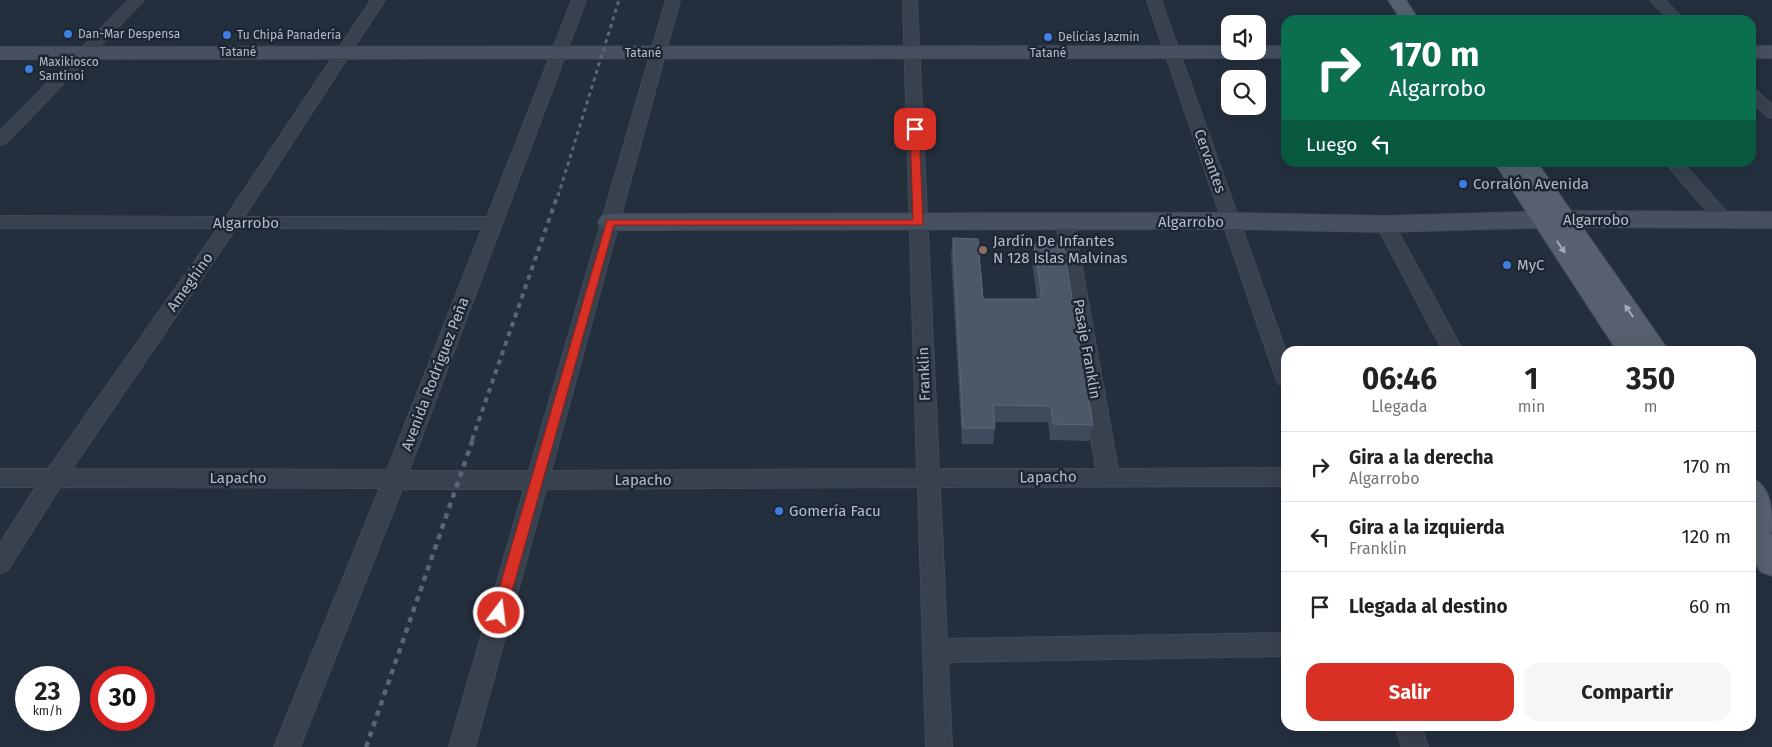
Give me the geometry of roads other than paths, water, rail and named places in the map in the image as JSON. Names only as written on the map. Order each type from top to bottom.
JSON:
[{"type":"main road","points":[[1397,0],[1407,15]]},
{"type":"main road","points":[[1410,0],[1420,15]]},
{"type":"main road","points":[[1509,167],[1555,220],[1652,346]]},
{"type":"main road","points":[[1527,167],[1555,220],[1629,346]]},
{"type":"main road","points":[[1756,497],[1772,519]]},
{"type":"main road","points":[[1756,538],[1772,562]]},
{"type":"street","points":[[0,140],[137,0]]},
{"type":"street","name":"Ameghino","points":[[0,563],[54,478],[231,223],[378,0]]},
{"type":"street","name":"Avenida Rodríguez Peña","points":[[287,747],[395,478],[578,0]]},
{"type":"street","points":[[462,747],[673,0]]},
{"type":"street","name":"Franklin","points":[[910,0],[939,747]]},
{"type":"street","name":"Cervantes","points":[[1154,0],[1281,364]]},
{"type":"street","points":[[1657,0],[1672,15]]},
{"type":"street","name":"Tatané","points":[[0,53],[1281,52]]},
{"type":"street","points":[[1756,52],[1772,52]]},
{"type":"street","points":[[1756,98],[1772,113]]},
{"type":"street","points":[[1677,167],[1724,220]]},
{"type":"street","name":"Algarrobo","points":[[610,222],[1232,222],[1385,224],[1555,220],[1772,220]]},
{"type":"street","name":"Algarrobo","points":[[0,222],[492,223]]},
{"type":"street","name":"Pasaje Franklin","points":[[1065,223],[1108,476]]},
{"type":"street","points":[[1385,224],[1450,346]]},
{"type":"street","name":"Lapacho","points":[[0,478],[536,480],[928,479],[1108,476],[1281,477]]},
{"type":"street","points":[[934,651],[1281,645]]},
{"type":"street","points":[[1410,731],[1415,747]]},
{"type":"railway","points":[[558,196],[619,0]]},
{"type":"railway","points":[[472,440],[558,194]]},
{"type":"railway","points":[[366,747],[473,439]]},
{"type":"place","name":"Dan-Mar Despensa","points":[[68,34]]},
{"type":"place","name":"Tu Chipá Panadería","points":[[227,35]]},
{"type":"place","name":"Delicias Jazmin","points":[[1048,37]]},
{"type":"place","name":"Maxikiosco Santinoi","points":[[29,69]]},
{"type":"place","name":"Corralón Avenida","points":[[1463,184]]},
{"type":"place","name":"Jardín De Infantes N 128 Islas Malvinas","points":[[983,250]]},
{"type":"place","name":"MyC","points":[[1507,265]]},
{"type":"place","name":"Gomería Facu","points":[[779,511]]}]
